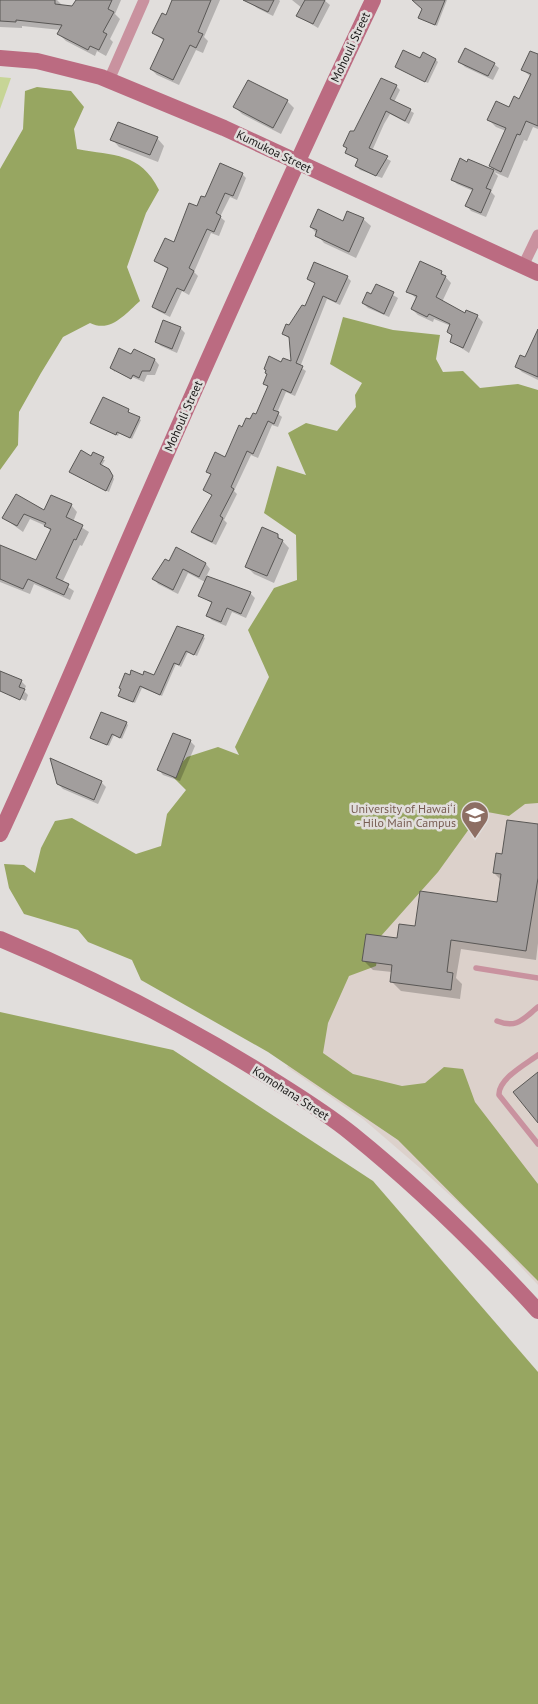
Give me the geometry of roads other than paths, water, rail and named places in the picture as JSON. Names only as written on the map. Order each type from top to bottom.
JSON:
[{"type":"street","points":[[108,80],[144,0]]},
{"type":"street","name":"Mohouli Street","points":[[0,834],[46,735],[150,491],[296,162],[372,0]]},
{"type":"street","name":"Kumukoa Street","points":[[0,58],[38,61],[108,80],[224,128],[531,270]]},
{"type":"street","points":[[531,270],[538,234]]},
{"type":"street","name":"Komohana Street","points":[[0,938],[129,997],[229,1053],[299,1097],[351,1133],[455,1224],[538,1311]]},
{"type":"lane","points":[[476,968],[538,978]]},
{"type":"lane","points":[[497,1021],[508,1026],[519,1023],[538,1008]]},
{"type":"lane","points":[[538,1055],[504,1082],[499,1090],[499,1096],[538,1144]]},
{"type":"place","name":"University of Hawaiʻi - Hilo Main Campus","points":[[475,839]]}]
